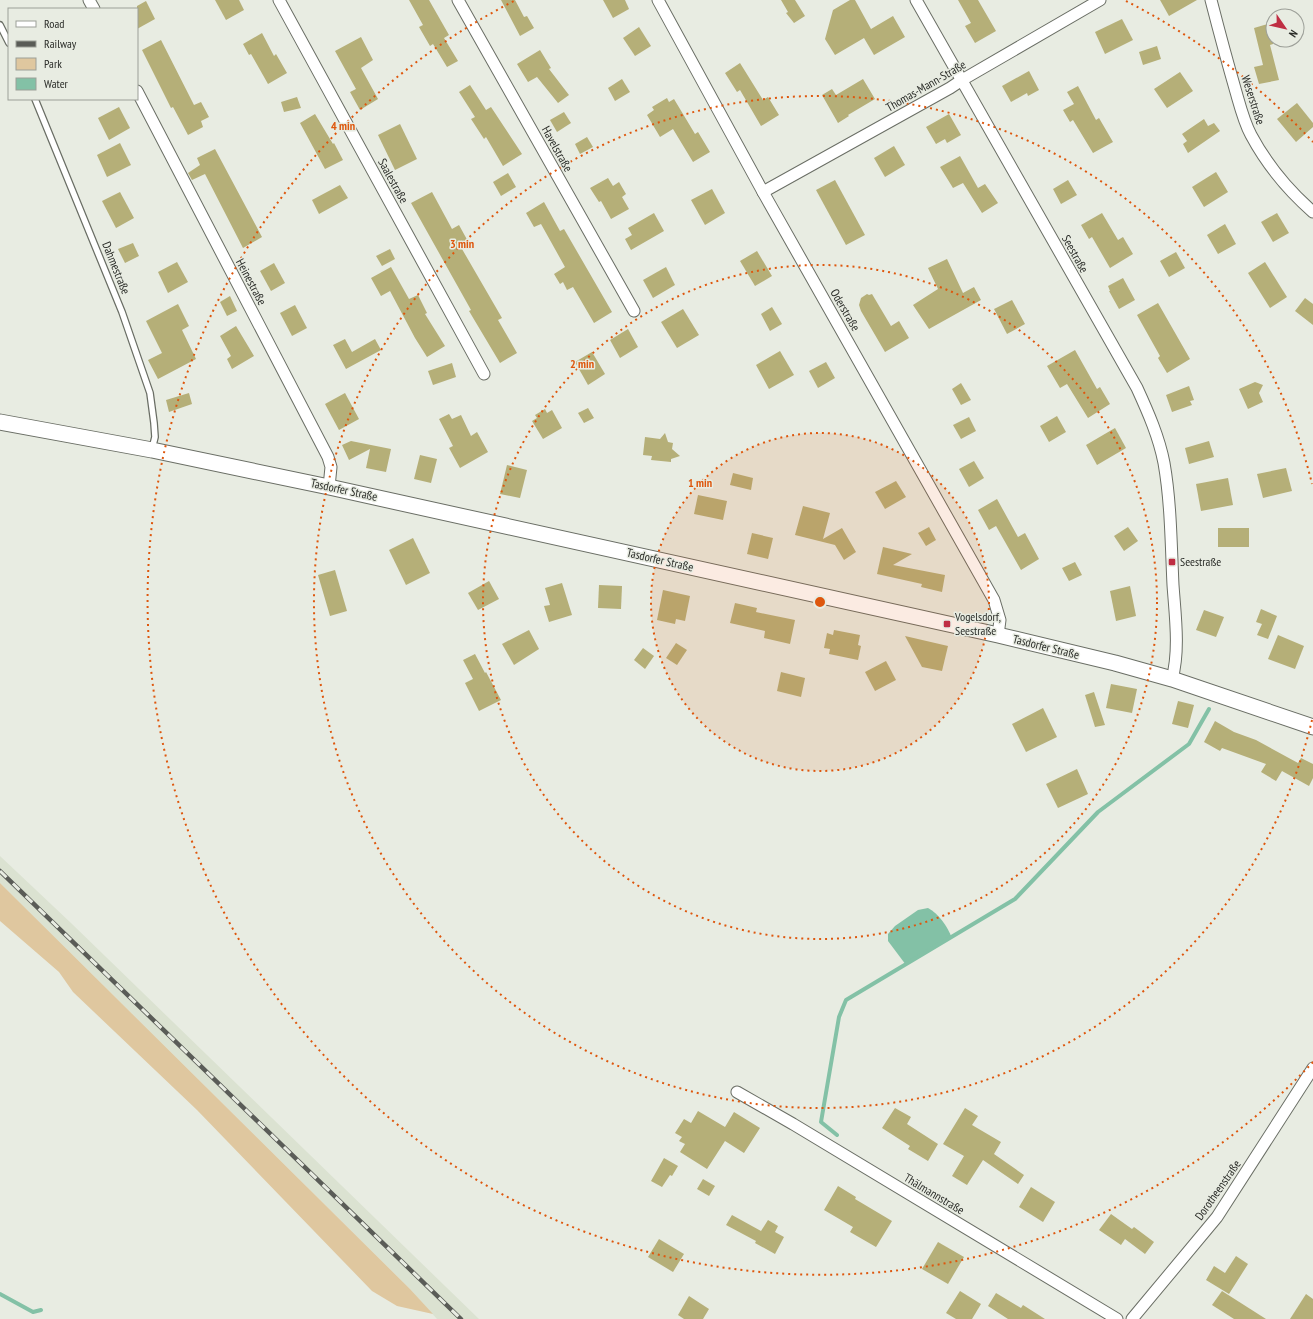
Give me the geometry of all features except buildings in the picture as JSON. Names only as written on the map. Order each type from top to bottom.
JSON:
[{"type":"main road","name":"Tasdorfer Straße","points":[[0,422],[152,450],[329,487],[998,635],[1115,663],[1172,679],[1313,727]]},
{"type":"street","name":"Saalestraße","points":[[279,0],[484,374]]},
{"type":"street","name":"Havelstraße","points":[[458,0],[634,311]]},
{"type":"street","name":"Oderstraße","points":[[658,0],[763,192],[994,600],[1000,620],[998,635]]},
{"type":"street","name":"Seestraße","points":[[916,0],[1134,382],[1150,416],[1164,462],[1169,500],[1176,659],[1172,679]]},
{"type":"street","name":"Thomas-Mann-Straße","points":[[763,192],[950,88],[1100,0]]},
{"type":"street","name":"Weserstraße","points":[[1211,0],[1244,120],[1251,135],[1274,170],[1303,203],[1313,212]]},
{"type":"street","name":"Heinestraße","points":[[138,93],[328,457],[331,467],[329,487]]},
{"type":"street","name":"Dorotheenstraße","points":[[1132,1319],[1217,1217],[1313,1068]]},
{"type":"street","name":"Thälmannstraße","points":[[737,1092],[1117,1319]]},
{"type":"lane","points":[[0,25],[8,41]]},
{"type":"lane","name":"Dahmestraße","points":[[36,100],[122,312],[150,394],[155,437],[152,450]]},
{"type":"shaded area","points":[[0,856],[479,1319],[437,1319],[410,1289],[0,883]]},
{"type":"green space","points":[[0,883],[410,1289],[433,1314],[397,1306],[372,1291],[197,1110],[73,992],[59,972],[0,921]]},
{"type":"water","points":[[928,908],[942,921],[952,938],[906,965],[888,941],[888,934],[895,926],[918,910]]},
{"type":"waterway","points":[[837,1135],[821,1122],[839,1017],[846,1000],[1015,899],[1098,812],[1189,744],[1209,709]]},
{"type":"waterway","points":[[0,1294],[33,1312],[41,1310]]},
{"type":"railway","points":[[0,871],[461,1319]]},
{"type":"place","name":"Seestraße","points":[[1172,562]]},
{"type":"place","name":"Vogelsdorf, Seestraße","points":[[947,624]]}]
